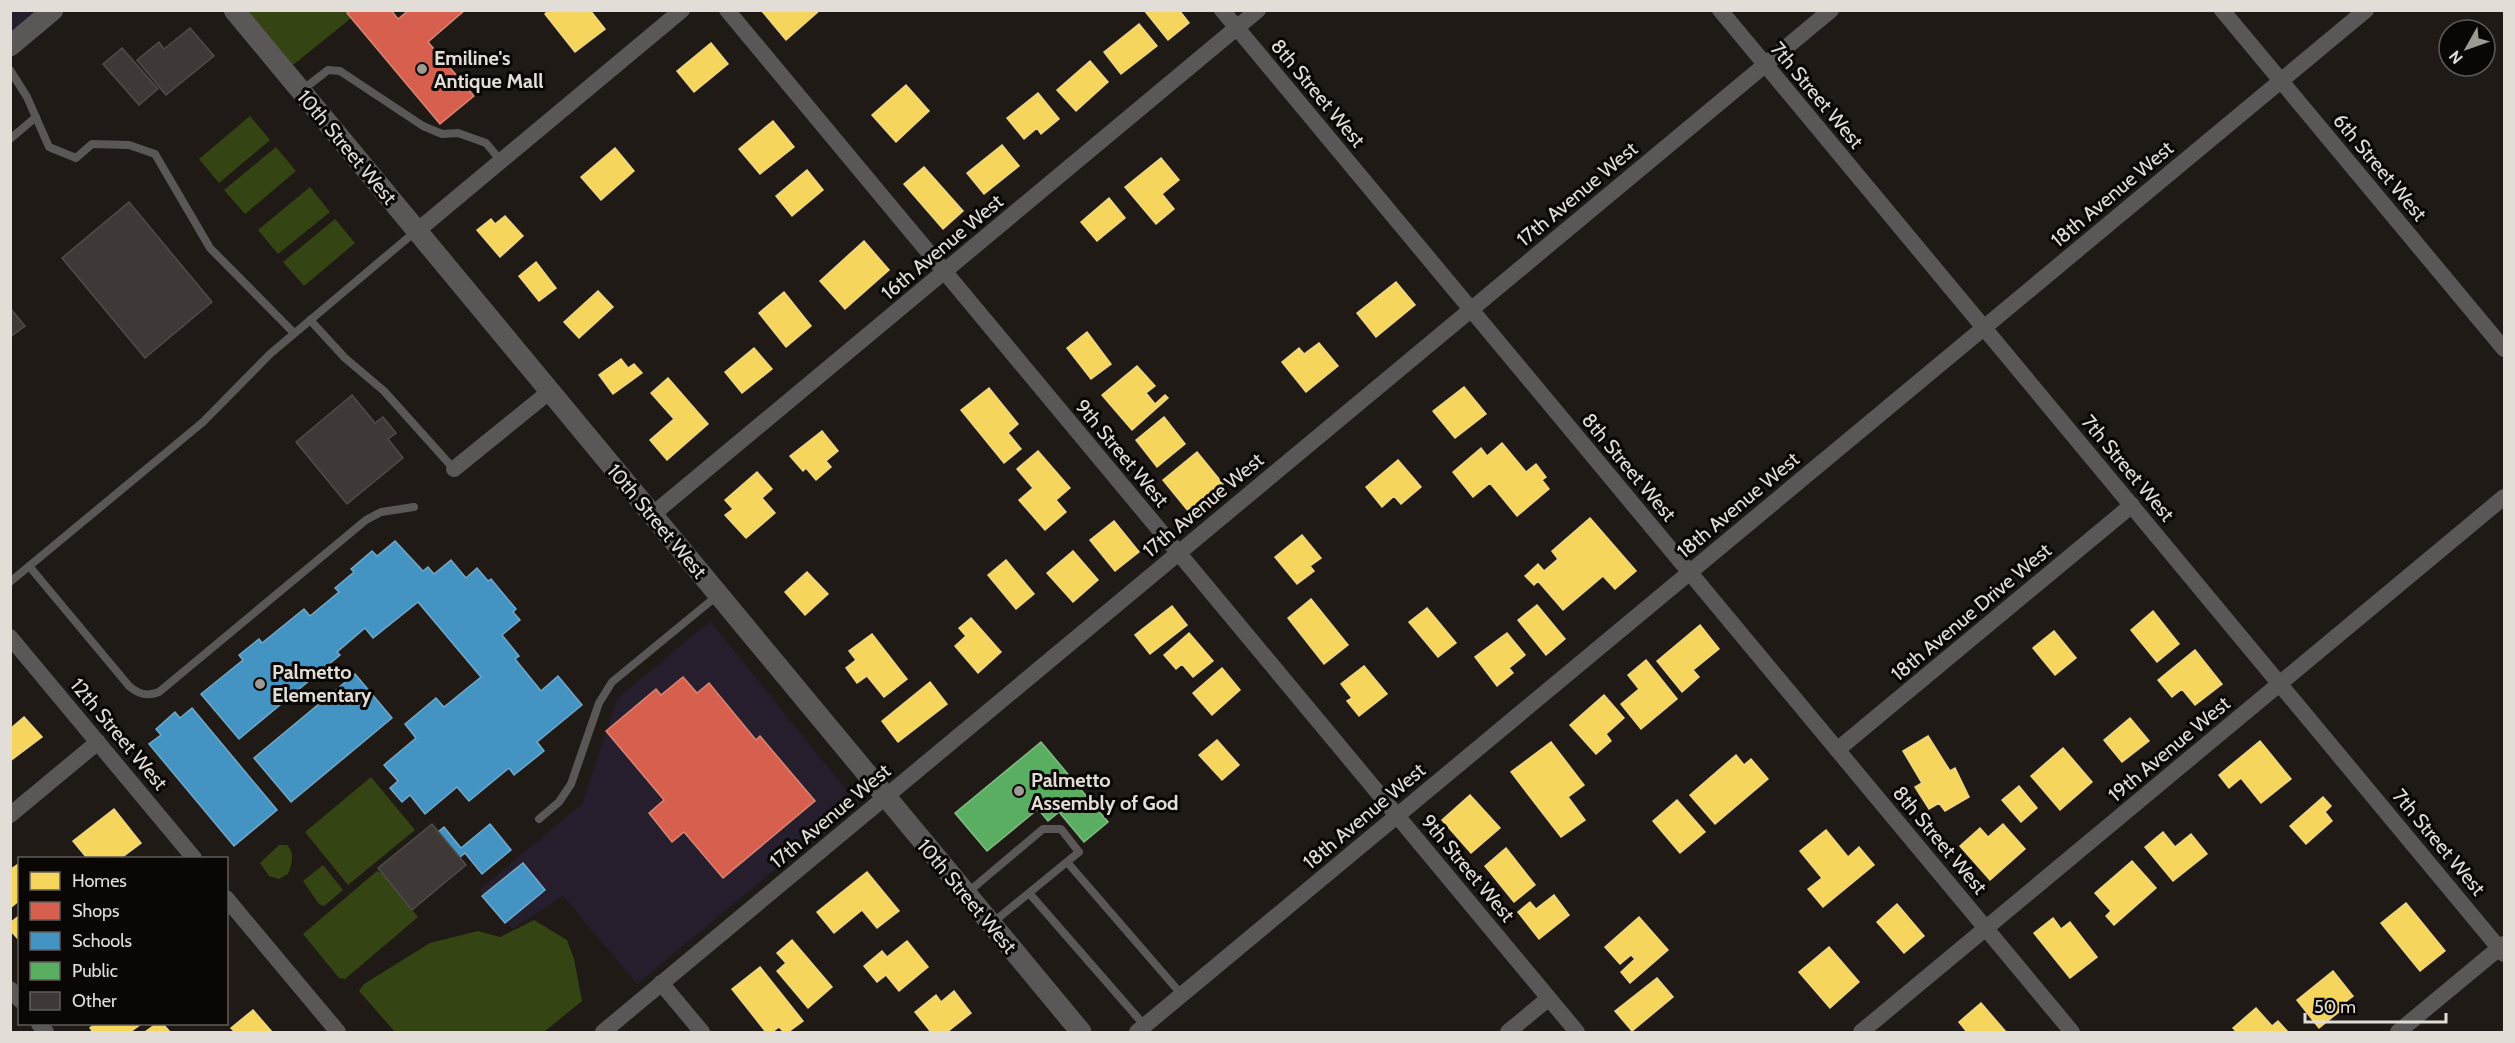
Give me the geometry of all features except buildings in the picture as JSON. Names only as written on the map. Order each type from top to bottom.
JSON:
[{"type":"street","points":[[10,46],[53,10]]},
{"type":"street","name":"10th Street West","points":[[234,10],[1081,1032]]},
{"type":"street","points":[[417,231],[682,10]]},
{"type":"street","name":"9th Street West","points":[[727,10],[1577,1032]]},
{"type":"street","name":"8th Street West","points":[[1222,10],[2072,1032]]},
{"type":"street","name":"16th Avenue West","points":[[652,515],[1258,10]]},
{"type":"street","name":"7th Street West","points":[[1720,10],[2280,684],[2503,948]]},
{"type":"street","name":"17th Avenue West","points":[[603,1032],[1831,10]]},
{"type":"street","name":"6th Street West","points":[[2222,10],[2505,350]]},
{"type":"street","name":"18th Avenue West","points":[[1141,1029],[2366,10]]},
{"type":"street","points":[[454,469],[549,392]]},
{"type":"street","name":"19th Avenue West","points":[[1861,1032],[2505,497]]},
{"type":"street","name":"18th Avenue Drive West","points":[[1838,750],[2132,505]]},
{"type":"street","name":"12th Street West","points":[[10,637],[193,857]]},
{"type":"street","points":[[10,815],[98,742]]},
{"type":"street","points":[[228,900],[338,1032]]},
{"type":"street","points":[[2398,1032],[2503,948]]},
{"type":"street","points":[[661,984],[702,1032]]},
{"type":"street","points":[[1508,1032],[1549,998]]},
{"type":"lane","points":[[10,70],[36,117],[49,147],[76,158],[92,144],[129,145],[154,154],[210,249],[294,333]]},
{"type":"lane","points":[[301,91],[328,70],[340,71],[423,126],[442,134],[458,134],[486,143],[501,161]]},
{"type":"lane","points":[[10,139],[36,117]]},
{"type":"lane","points":[[10,582],[203,422],[270,354],[417,231]]},
{"type":"lane","points":[[310,320],[345,358],[384,391],[454,469]]},
{"type":"lane","points":[[29,567],[129,686],[138,693],[152,695],[159,692],[366,519],[381,512],[414,507]]},
{"type":"lane","points":[[539,819],[559,802],[571,784],[599,703],[612,682],[718,594]]},
{"type":"lane","points":[[966,894],[1043,829],[1061,829],[1078,852],[991,925]]},
{"type":"lane","points":[[1066,862],[1182,995]]},
{"type":"lane","points":[[1029,892],[1141,1029]]},
{"type":"shaded area","points":[[11,11],[37,11],[11,33]]},
{"type":"shaded area","points":[[710,621],[856,802],[637,984],[563,896],[512,929],[479,890],[582,804],[617,699]]},
{"type":"green space","points":[[248,11],[360,11],[293,65]]},
{"type":"green space","points":[[250,116],[270,140],[219,183],[199,159]]},
{"type":"green space","points":[[276,147],[296,171],[245,214],[224,190]]},
{"type":"green space","points":[[310,187],[330,212],[278,254],[258,230]]},
{"type":"green space","points":[[335,219],[355,243],[304,286],[283,262]]},
{"type":"green space","points":[[371,777],[415,830],[348,885],[305,832]]},
{"type":"green space","points":[[279,845],[287,845],[290,848],[292,859],[288,874],[279,879],[269,876],[260,863]]},
{"type":"green space","points":[[323,865],[343,890],[324,906],[319,904],[303,881]]},
{"type":"green space","points":[[377,871],[383,874],[418,917],[345,979],[339,978],[303,934]]},
{"type":"green space","points":[[534,920],[567,940],[574,959],[582,1001],[544,1032],[395,1032],[359,991],[364,984],[430,943],[478,931],[500,937]]},
{"type":"place","name":"Emiline's Antique Mall","points":[[422,69]]},
{"type":"place","name":"Palmetto Elementary","points":[[260,684]]},
{"type":"place","name":"Palmetto Assembly of God","points":[[1019,791]]}]
